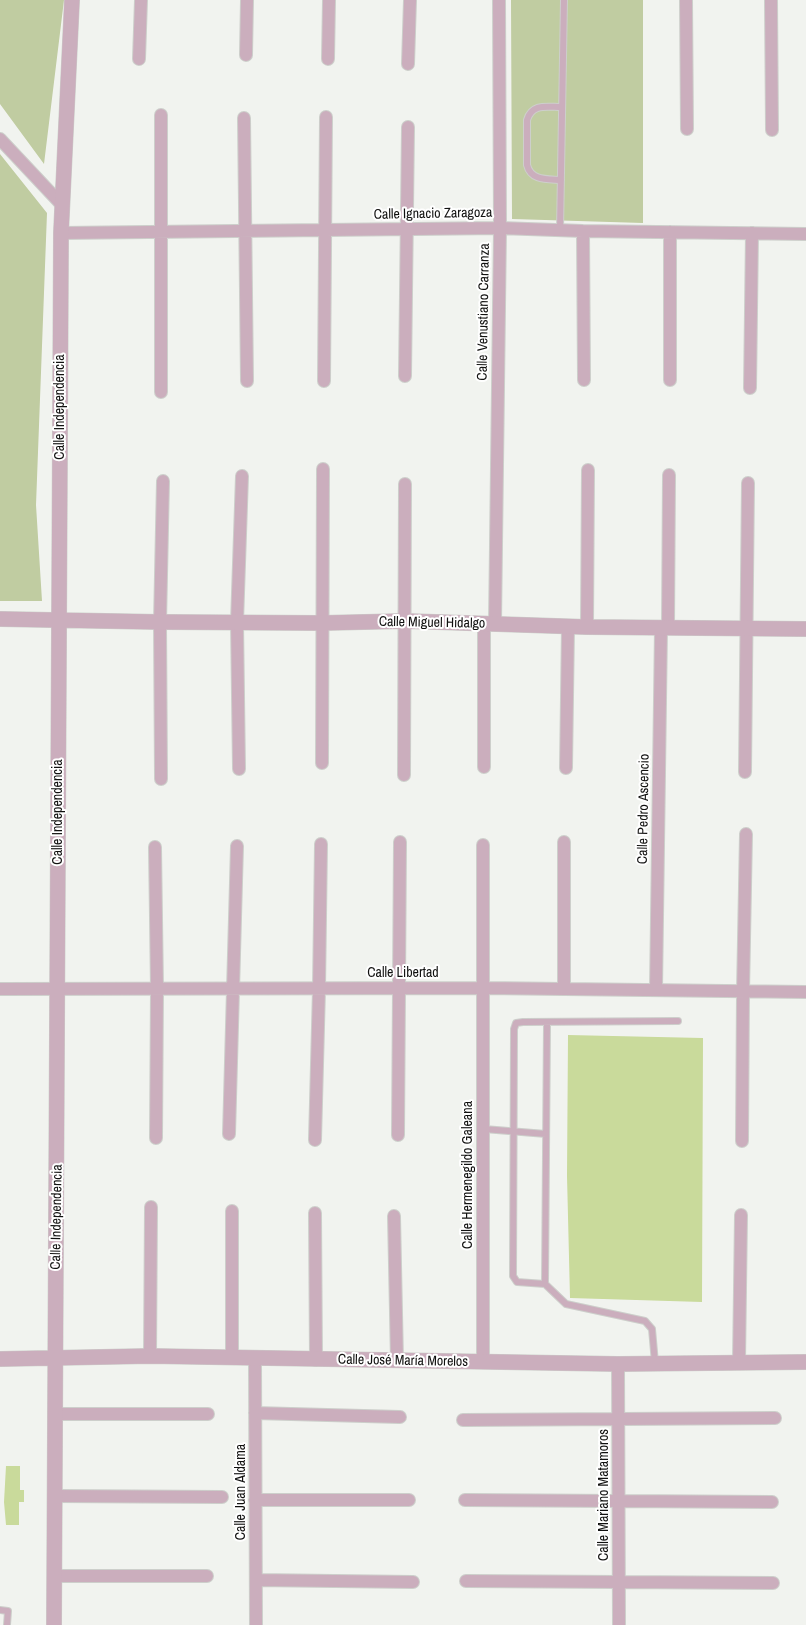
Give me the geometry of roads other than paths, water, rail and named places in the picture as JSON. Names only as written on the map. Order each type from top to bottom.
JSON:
[{"type":"street","name":"Calle Independencia","points":[[54,1625],[56,1576],[55,1359],[61,233],[72,0]]},
{"type":"street","points":[[140,59],[141,0]]},
{"type":"street","points":[[246,55],[247,0]]},
{"type":"street","points":[[328,59],[329,0]]},
{"type":"street","points":[[408,64],[410,0]]},
{"type":"street","name":"Calle Venustiano Carranza","points":[[484,767],[500,228],[499,0]]},
{"type":"street","points":[[686,0],[688,129]]},
{"type":"street","points":[[771,0],[772,130]]},
{"type":"street","points":[[161,115],[161,392]]},
{"type":"street","points":[[324,381],[326,117]]},
{"type":"street","points":[[244,118],[247,381]]},
{"type":"street","points":[[405,376],[408,127]]},
{"type":"street","points":[[1,142],[62,205]]},
{"type":"street","name":"Calle Ignacio Zaragoza","points":[[61,233],[500,228],[806,234]]},
{"type":"street","points":[[582,231],[584,380]]},
{"type":"street","points":[[670,232],[670,380]]},
{"type":"street","points":[[750,388],[752,233]]},
{"type":"street","points":[[322,763],[323,469]]},
{"type":"street","points":[[587,626],[588,470]]},
{"type":"street","name":"Calle Pedro Ascencio","points":[[656,990],[669,475]]},
{"type":"street","points":[[239,769],[237,622],[242,476]]},
{"type":"street","points":[[161,779],[160,622],[163,481]]},
{"type":"street","points":[[745,772],[748,483]]},
{"type":"street","points":[[404,775],[405,484]]},
{"type":"street","name":"Calle Miguel Hidalgo","points":[[0,619],[322,623],[406,621],[664,628],[806,629]]},
{"type":"street","points":[[566,768],[568,626]]},
{"type":"street","points":[[742,1141],[746,834]]},
{"type":"street","points":[[398,1136],[400,842]]},
{"type":"street","points":[[564,842],[564,989]]},
{"type":"street","points":[[315,1140],[321,844]]},
{"type":"street","name":"Calle Hermenegildo Galeana","points":[[483,845],[483,1362]]},
{"type":"street","points":[[229,1134],[237,846]]},
{"type":"street","points":[[155,847],[157,989],[156,1138]]},
{"type":"street","name":"Calle Libertad","points":[[0,988],[58,990],[484,988],[806,992]]},
{"type":"street","points":[[150,1356],[151,1207]]},
{"type":"street","points":[[232,1210],[232,1358]]},
{"type":"street","points":[[315,1213],[316,1360]]},
{"type":"street","points":[[739,1362],[742,1215]]},
{"type":"street","points":[[394,1216],[397,1361]]},
{"type":"street","name":"Calle José María Morelos","points":[[0,1359],[150,1356],[618,1364],[806,1362]]},
{"type":"street","name":"Calle Juan Aldama","points":[[255,1359],[256,1625]]},
{"type":"street","name":"Calle Mariano Matamoros","points":[[618,1364],[619,1625]]},
{"type":"street","points":[[55,1414],[208,1414]]},
{"type":"street","points":[[255,1414],[400,1417]]},
{"type":"street","points":[[463,1420],[775,1418]]},
{"type":"street","points":[[55,1496],[222,1497]]},
{"type":"street","points":[[256,1500],[409,1500]]},
{"type":"street","points":[[465,1500],[772,1502]]},
{"type":"street","points":[[56,1576],[207,1576]]},
{"type":"street","points":[[256,1580],[412,1582]]},
{"type":"street","points":[[466,1581],[773,1583]]},
{"type":"lane","points":[[560,230],[564,0]]},
{"type":"lane","points":[[561,107],[540,107],[534,109],[529,113],[527,129],[527,165],[529,171],[533,176],[539,178],[561,180]]},
{"type":"lane","points":[[655,1363],[652,1328],[645,1321],[566,1304],[545,1284],[517,1282],[513,1276],[514,1030],[516,1023],[678,1021]]},
{"type":"lane","points":[[545,1284],[547,1023]]},
{"type":"lane","points":[[484,1129],[546,1134]]},
{"type":"lane","points":[[0,1610],[8,1611],[7,1625]]}]
